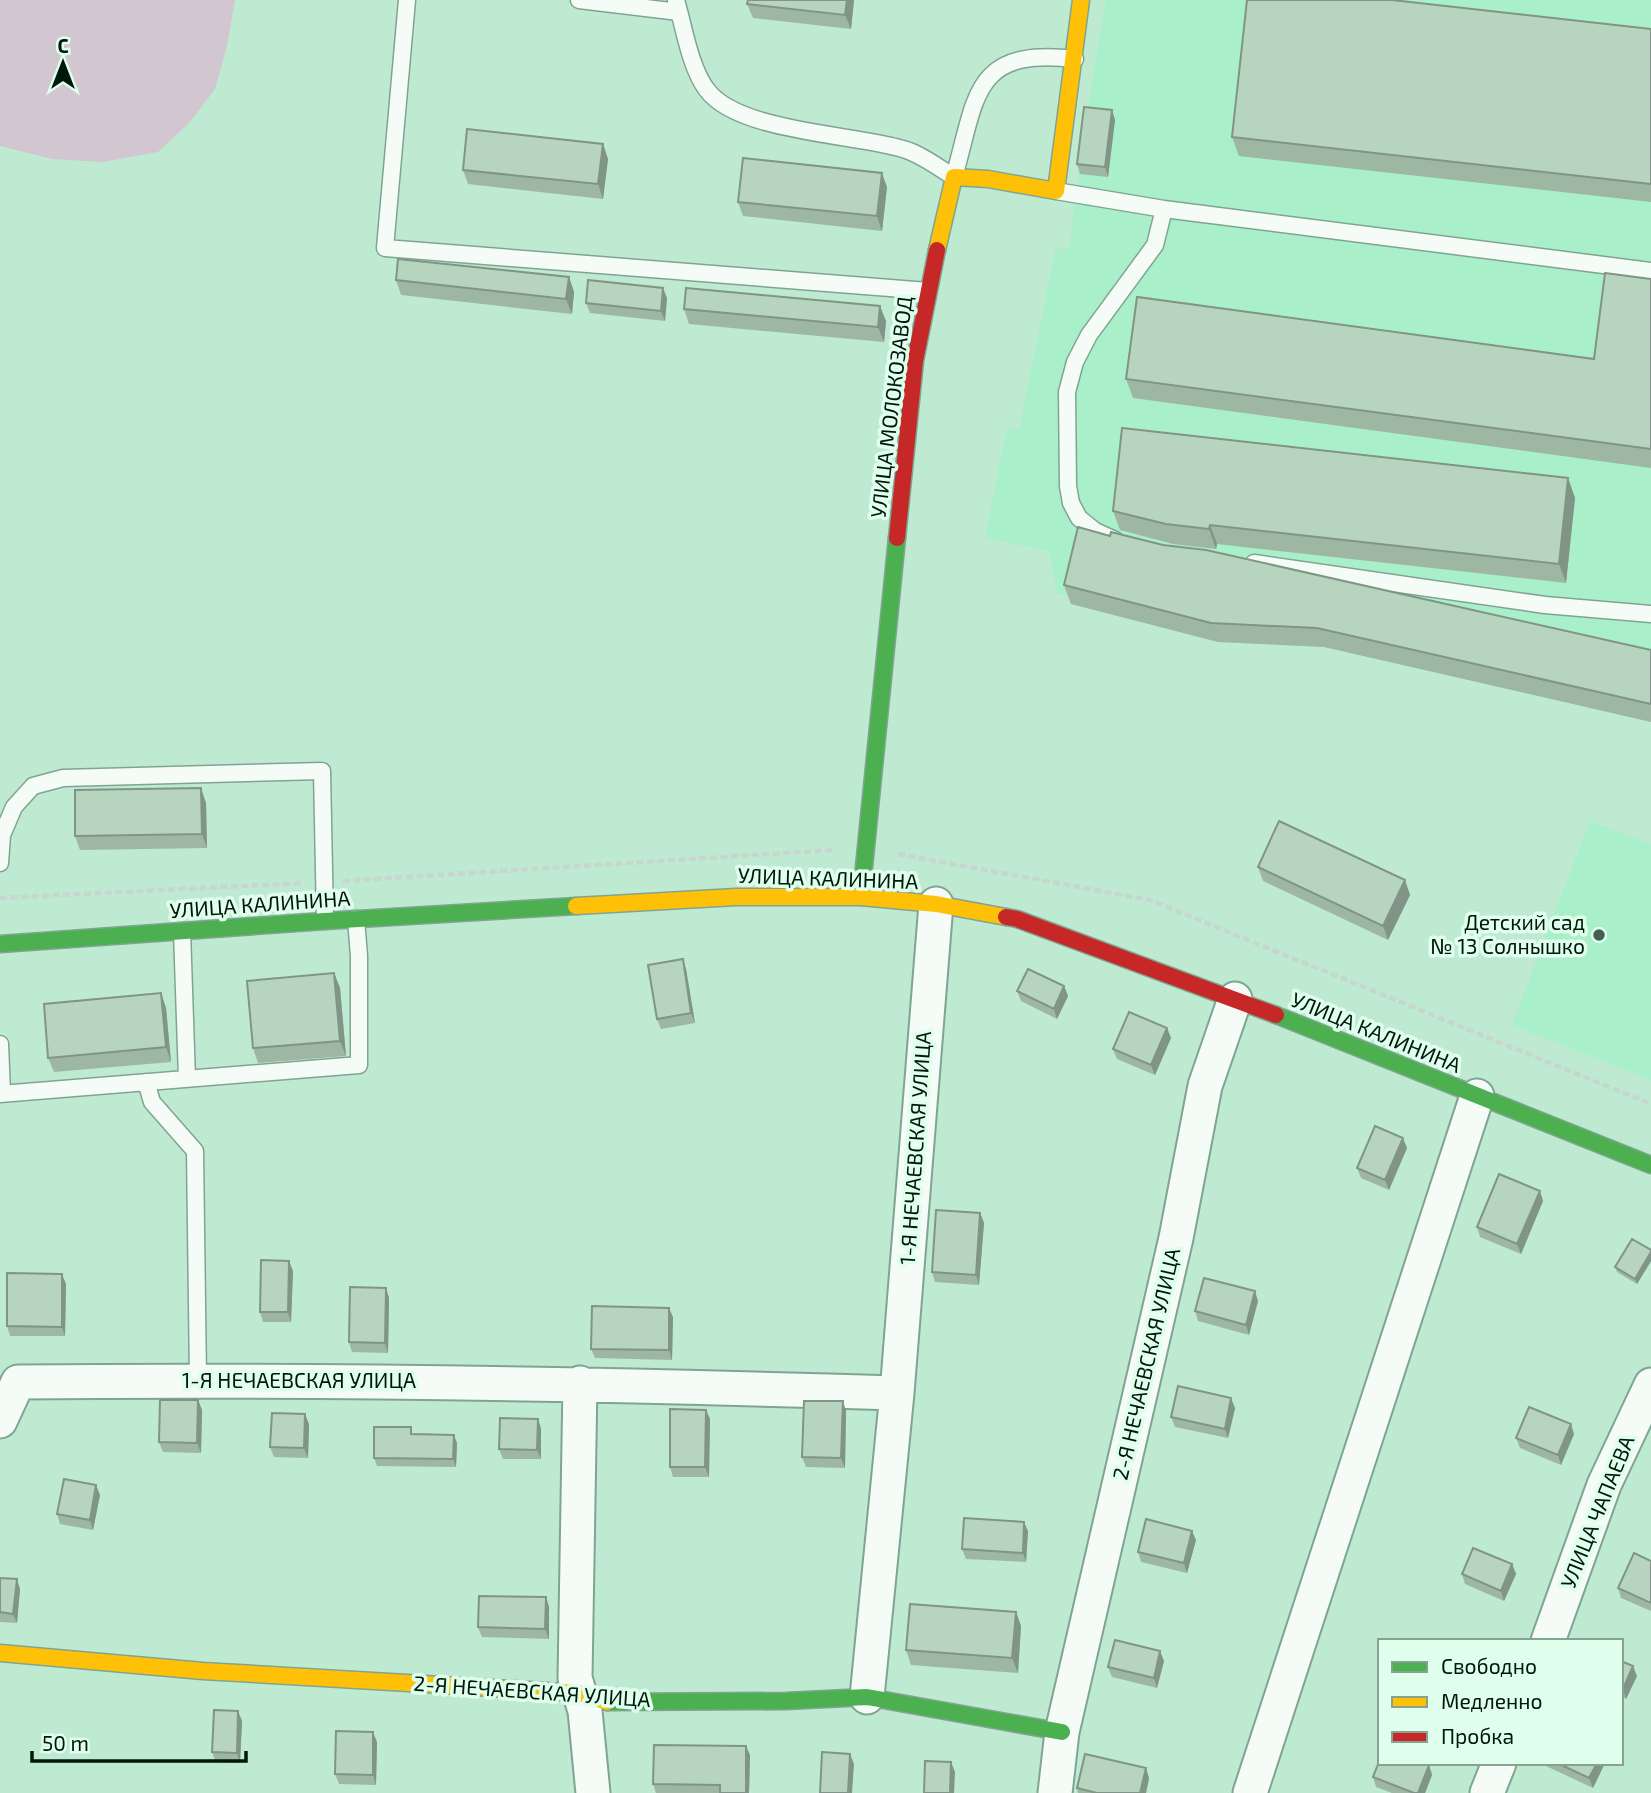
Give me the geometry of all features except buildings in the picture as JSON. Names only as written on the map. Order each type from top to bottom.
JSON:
[{"type":"street","points":[[954,177],[988,179],[1056,191],[1081,0]]},
{"type":"street","name":"УЛИЦА МОЛОКОЗАВОД","points":[[861,897],[915,361],[954,177]]},
{"type":"street","name":"УЛИЦА КАЛИНИНА","points":[[0,944],[356,919],[736,897],[861,897],[936,904],[1017,919],[1235,999],[1651,1165]]},
{"type":"street","name":"1-Я НЕЧАЕВСКАЯ УЛИЦА","points":[[867,1697],[897,1393],[936,904]]},
{"type":"street","name":"2-Я НЕЧАЕВСКАЯ УЛИЦА","points":[[1055,1793],[1062,1732],[1176,1238],[1205,1086],[1235,999]]},
{"type":"street","points":[[1250,1793],[1477,1096]]},
{"type":"street","name":"1-Я НЕЧАЕВСКАЯ УЛИЦА","points":[[0,1421],[18,1382],[198,1380],[580,1383],[897,1393]]},
{"type":"street","points":[[580,1383],[575,1678],[585,1711],[593,1793]]},
{"type":"street","name":"УЛИЦА ЧАПАЕВА","points":[[1549,1639],[1604,1485],[1651,1385]]},
{"type":"street","name":"2-Я НЕЧАЕВСКАЯ УЛИЦА","points":[[0,1653],[203,1671],[579,1693],[608,1702],[786,1701],[867,1697],[1062,1732]]},
{"type":"street","points":[[1487,1793],[1498,1765]]},
{"type":"lane","points":[[407,0],[384,248],[928,291]]},
{"type":"lane","points":[[579,0],[678,6],[698,74],[708,91],[721,103],[765,121],[905,149],[954,177],[980,88],[991,73],[1026,57],[1045,55],[1075,59]]},
{"type":"lane","points":[[1056,191],[1164,209],[1651,271]]},
{"type":"lane","points":[[1127,543],[1095,531],[1079,518],[1071,503],[1068,486],[1067,392],[1075,362],[1089,335],[1155,245],[1164,209]]},
{"type":"lane","points":[[1239,561],[1545,605],[1651,614]]},
{"type":"lane","points":[[0,863],[2,835],[14,807],[33,786],[43,783],[63,778],[322,771],[325,921]]},
{"type":"lane","points":[[0,1044],[1,1093],[359,1065],[359,956],[356,919]]},
{"type":"lane","points":[[182,931],[187,1079]]},
{"type":"lane","points":[[146,1082],[152,1102],[195,1151],[198,1380]]},
{"type":"shaded area","points":[[0,0],[235,0],[227,46],[215,89],[190,122],[158,152],[102,162],[52,159],[0,146]]},
{"type":"shaded area","points":[[1106,0],[1651,0],[1651,722],[1324,647],[1218,642],[1071,604],[1072,597],[1057,593],[1049,551],[985,538],[1007,428],[1019,430],[1056,247],[1069,249],[1086,117]]},
{"type":"shaded area","name":"Детский сад № 13 Солнышко","points":[[1590,821],[1651,844],[1651,1080],[1512,1025]]},
{"type":"traffic: fast","points":[[861,897],[897,538]]},
{"type":"traffic: fast","points":[[0,944],[576,906]]},
{"type":"traffic: fast","points":[[1276,1015],[1651,1165]]},
{"type":"traffic: fast","points":[[607,1702],[786,1701],[867,1697],[1062,1732]]},
{"type":"traffic: slow","points":[[937,250],[954,177],[988,179],[1056,191],[1081,0]]},
{"type":"traffic: slow","points":[[576,906],[736,897],[861,897],[936,904],[1006,917]]},
{"type":"traffic: slow","points":[[0,1653],[203,1671],[579,1693],[607,1702]]},
{"type":"traffic: jam","points":[[897,538],[915,361],[937,250]]},
{"type":"traffic: jam","points":[[1006,917],[1276,1015]]},
{"type":"place","name":"Детский сад № 13 Солнышко","points":[[1599,935]]}]
